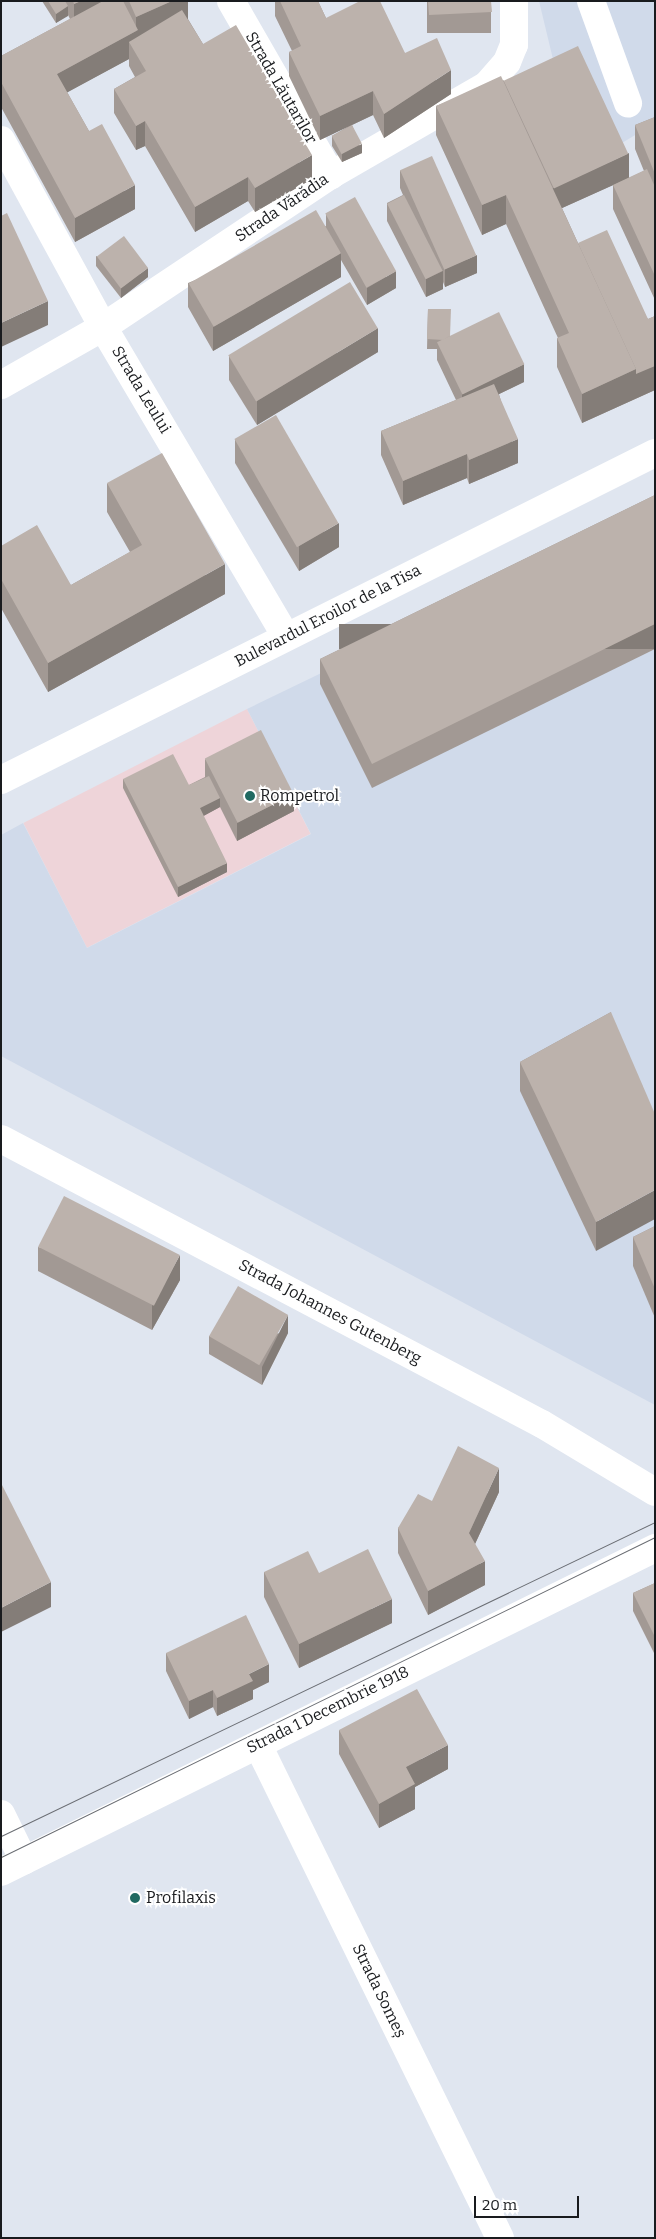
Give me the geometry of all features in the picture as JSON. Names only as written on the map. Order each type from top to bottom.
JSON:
[{"type":"street","name":"Strada Lăutarilor","points":[[231,1],[331,175]]},
{"type":"street","name":"Strada Vărădia","points":[[1,385],[103,327],[331,175],[487,85],[507,62],[514,45],[514,1]]},
{"type":"street","points":[[591,1],[628,103]]},
{"type":"street","name":"Strada Leului","points":[[1,140],[103,327],[286,636]]},
{"type":"street","name":"Bulevardul Eroilor de la Tisa","points":[[1,780],[655,453]]},
{"type":"street","name":"Strada Johannes Gutenberg","points":[[1,1139],[542,1424],[655,1492]]},
{"type":"street","name":"Strada 1 Decembrie 1918","points":[[13,1866],[655,1548]]},
{"type":"street","name":"Strada Someș","points":[[258,1745],[500,2238]]},
{"type":"street","points":[[1,1814],[13,1866]]},
{"type":"shaded area","points":[[539,1],[655,1],[655,123],[617,146],[557,76]]},
{"type":"shaded area","points":[[655,512],[655,1405],[1,1056],[1,835],[23,823],[87,948],[311,834],[247,709]]},
{"type":"shaded area","points":[[247,709],[311,834],[87,948],[23,823]]},
{"type":"building","points":[[48,1],[65,1],[68,6],[56,14]]},
{"type":"building","points":[[103,1],[123,1],[138,30],[57,74],[89,131],[102,124],[135,185],[75,218],[1,82],[1,56]]},
{"type":"building","points":[[129,1],[172,1],[136,17]]},
{"type":"building","points":[[280,1],[318,1],[326,18],[360,1],[380,1],[405,53],[437,38],[451,70],[384,114],[373,91],[320,116],[289,52],[301,46]]},
{"type":"building","points":[[428,1],[491,1],[492,12],[429,15]]},
{"type":"building","points":[[182,10],[203,44],[236,25],[312,155],[255,188],[248,177],[195,207],[145,121],[136,126],[114,89],[146,71],[129,42]]},
{"type":"building","points":[[578,46],[628,154],[554,189],[504,81]]},
{"type":"building","points":[[501,76],[636,369],[582,394],[557,338],[569,333],[506,195],[482,205],[436,106]]},
{"type":"building","points":[[655,117],[655,174],[635,125]]},
{"type":"building","points":[[352,125],[362,144],[342,154],[332,136]]},
{"type":"building","points":[[432,156],[476,256],[444,270],[400,170]]},
{"type":"building","points":[[647,169],[655,187],[655,276],[613,185]]},
{"type":"building","points":[[404,195],[443,271],[426,279],[387,204]]},
{"type":"building","points":[[355,197],[396,271],[366,288],[325,213]]},
{"type":"building","points":[[316,210],[341,253],[214,327],[189,284]]},
{"type":"building","points":[[7,213],[48,301],[1,323],[1,216]]},
{"type":"building","points":[[607,230],[648,319],[655,316],[655,366],[636,374],[636,369],[578,243]]},
{"type":"building","points":[[124,236],[148,268],[121,288],[97,256]]},
{"type":"building","points":[[350,282],[378,328],[256,401],[228,355]]},
{"type":"building","points":[[428,309],[451,309],[450,336],[443,340],[427,339]]},
{"type":"building","points":[[499,312],[524,364],[462,394],[437,342]]},
{"type":"building","points":[[494,384],[518,439],[469,460],[467,454],[403,481],[381,431]]},
{"type":"building","points":[[276,415],[339,523],[297,547],[234,439]]},
{"type":"building","points":[[162,453],[225,564],[48,663],[1,579],[1,546],[37,525],[71,585],[142,545],[107,483]]},
{"type":"building","points":[[655,495],[655,624],[372,764],[320,659]]},
{"type":"building","name":"Rompetrol","points":[[261,730],[294,794],[238,823],[205,759]]},
{"type":"building","points":[[173,754],[189,785],[209,776],[220,798],[200,808],[227,863],[178,887],[123,779]]},
{"type":"building","points":[[611,1012],[655,1114],[655,1190],[596,1222],[520,1062]]},
{"type":"building","points":[[64,1196],[180,1255],[154,1306],[38,1247]]},
{"type":"building","points":[[655,1226],[655,1289],[633,1237]]},
{"type":"building","points":[[238,1286],[288,1315],[259,1365],[209,1336]]},
{"type":"building","points":[[458,1446],[499,1468],[469,1533],[485,1561],[428,1591],[398,1528],[418,1494],[432,1501]]},
{"type":"building","points":[[1,1483],[51,1582],[1,1608]]},
{"type":"building","points":[[368,1549],[392,1599],[299,1644],[264,1572],[308,1551],[319,1573]]},
{"type":"building","points":[[655,1583],[655,1637],[633,1593]]},
{"type":"building","points":[[246,1615],[269,1664],[249,1674],[253,1681],[217,1698],[213,1690],[189,1701],[166,1653]]},
{"type":"building","points":[[417,1689],[448,1745],[406,1767],[415,1784],[379,1804],[339,1730]]},
{"type":"tram line","points":[[1,1836],[655,1522]]},
{"type":"tram line","points":[[1,1857],[655,1537]]},
{"type":"place","name":"Rompetrol","points":[[250,796]]},
{"type":"place","name":"Profilaxis","points":[[135,1898]]}]
